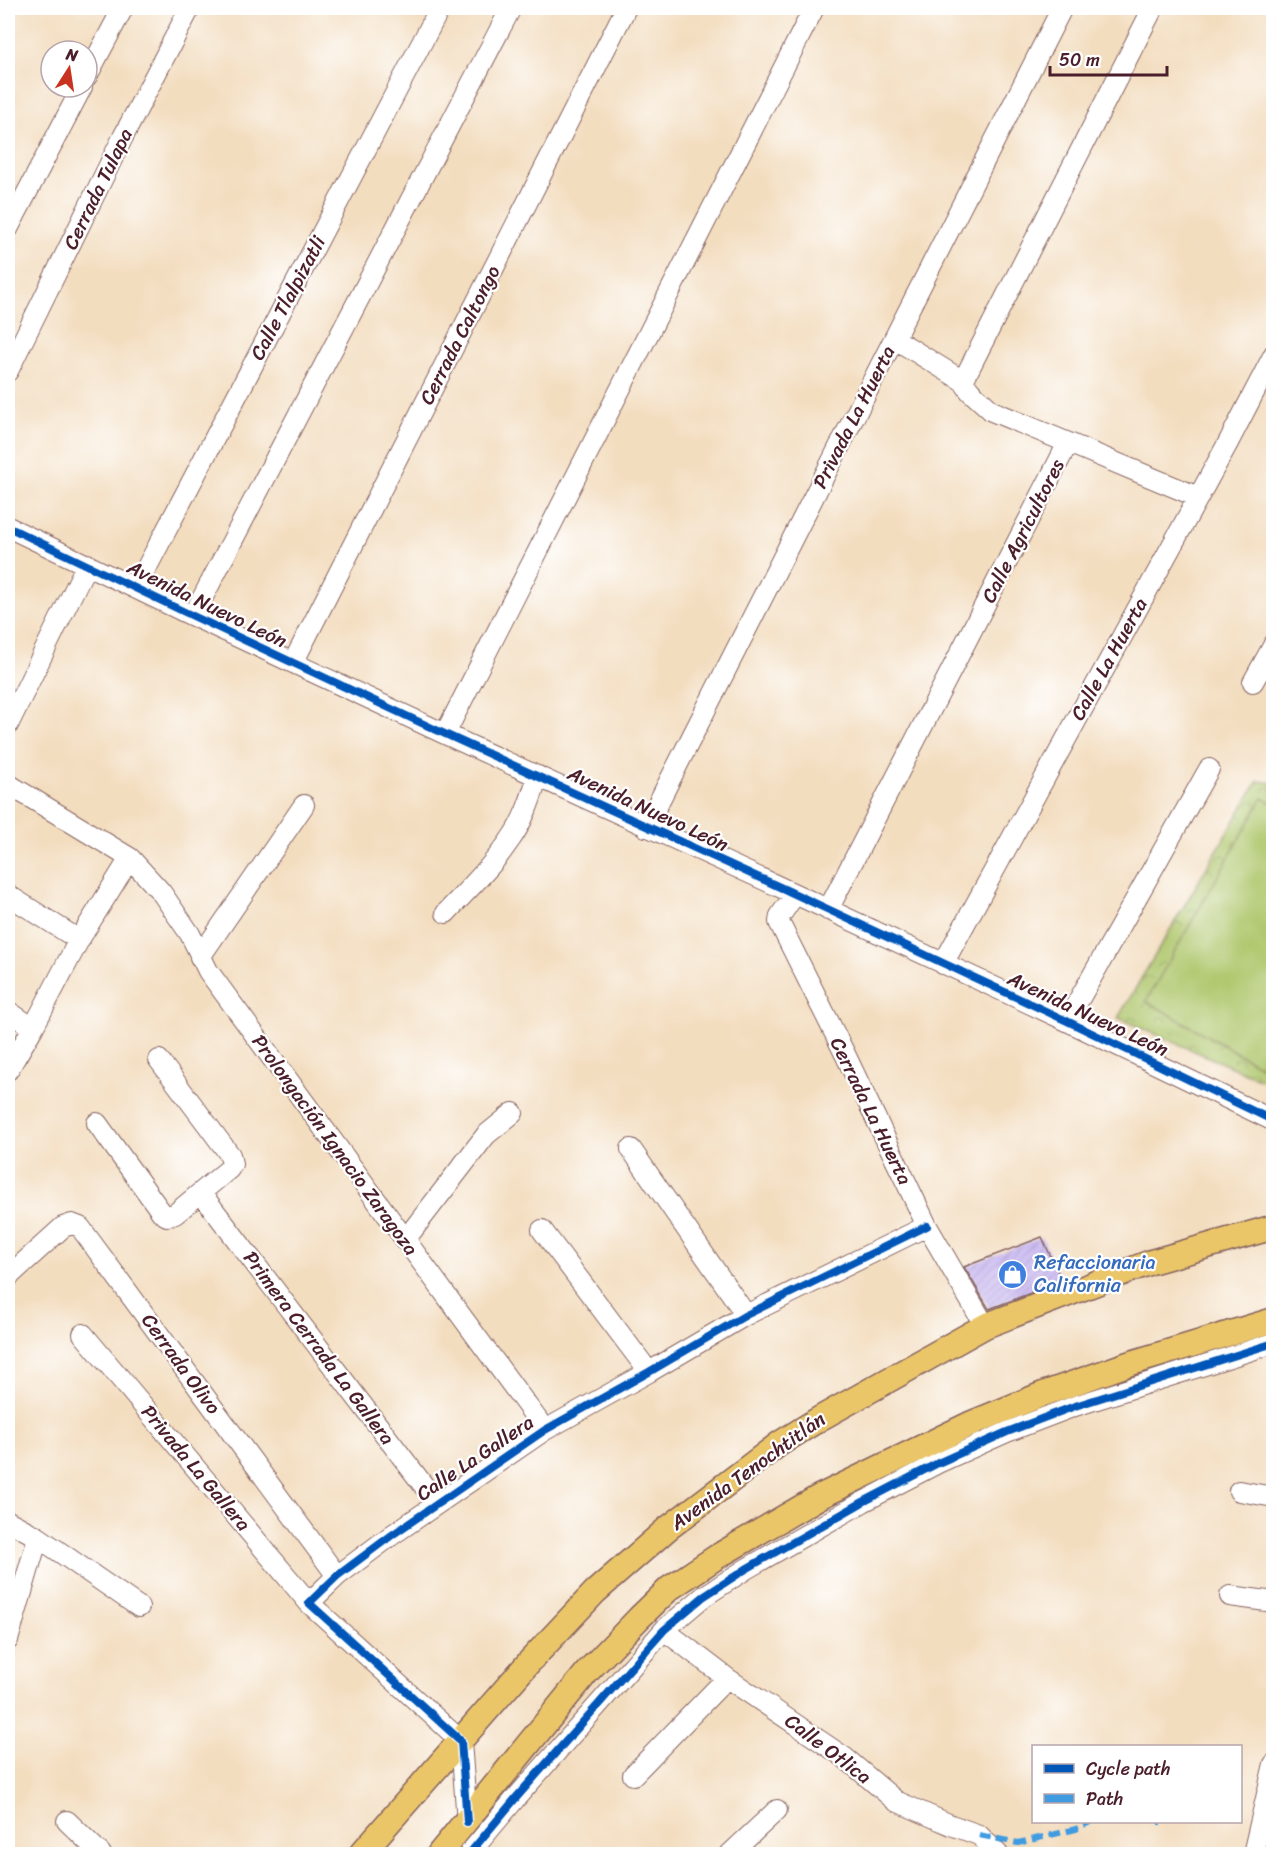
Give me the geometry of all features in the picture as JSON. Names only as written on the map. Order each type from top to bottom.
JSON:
[{"type":"main road","name":"Avenida Tenochtitlán","points":[[361,1854],[531,1660],[595,1592],[667,1529],[779,1444],[829,1413],[985,1326],[1151,1262],[1274,1227]]},
{"type":"main road","points":[[439,1854],[588,1671],[670,1588],[718,1556],[819,1497],[972,1423],[1043,1394],[1128,1364],[1274,1320]]},
{"type":"street","points":[[99,53],[123,8]]},
{"type":"street","name":"Cerrada Tulapa","points":[[8,371],[123,137],[190,8]]},
{"type":"street","name":"Calle Tlalpizatli","points":[[136,588],[440,8]]},
{"type":"street","points":[[193,616],[511,8]]},
{"type":"street","name":"Cerrada Caltongo","points":[[293,663],[626,8]]},
{"type":"street","points":[[445,734],[814,8]]},
{"type":"street","name":"Privada La Huerta","points":[[646,826],[1062,8]]},
{"type":"street","points":[[963,381],[1153,8]]},
{"type":"street","points":[[8,229],[75,99]]},
{"type":"street","name":"Calle Agricultores","points":[[828,910],[1068,443],[992,411],[970,391],[963,381],[895,339]]},
{"type":"street","name":"Calle La Huerta","points":[[943,964],[1274,354]]},
{"type":"street","points":[[1068,443],[1198,497]]},
{"type":"street","name":"Avenida Nuevo León","points":[[8,527],[445,734],[1067,1021],[1274,1121]]},
{"type":"street","points":[[8,725],[15,694],[87,564]]},
{"type":"street","points":[[1253,682],[1274,644]]},
{"type":"street","points":[[1067,1021],[1209,769]]},
{"type":"street","points":[[446,914],[512,839],[531,800],[538,776]]},
{"type":"street","name":"Prolongación Ignacio Zaragoza","points":[[8,784],[130,858],[161,892],[190,934],[208,972],[545,1430]]},
{"type":"street","points":[[200,957],[304,806]]},
{"type":"street","points":[[8,1070],[33,1028],[79,940],[130,858]]},
{"type":"street","name":"Cerrada La Huerta","points":[[795,894],[780,916],[779,922],[927,1226],[985,1326]]},
{"type":"street","points":[[8,895],[79,940]]},
{"type":"street","points":[[8,1011],[33,1028]]},
{"type":"street","points":[[97,1123],[162,1213],[167,1216],[175,1214],[230,1169],[232,1164],[230,1155],[159,1060]]},
{"type":"street","points":[[405,1240],[486,1135],[513,1113]]},
{"type":"street","points":[[631,1149],[746,1315]]},
{"type":"street","name":"Primera Cerrada La Gallera","points":[[201,1193],[436,1503]]},
{"type":"street","name":"Cerrada Olivo","points":[[8,1278],[63,1227],[72,1224],[80,1227],[337,1576]]},
{"type":"street","name":"Calle La Gallera","points":[[309,1603],[337,1576],[436,1503],[545,1430],[746,1315],[927,1226]]},
{"type":"street","points":[[542,1230],[649,1372]]},
{"type":"street","name":"Privada La Gallera","points":[[83,1334],[309,1603]]},
{"type":"street","points":[[469,1854],[664,1630],[703,1597],[746,1569],[862,1502],[938,1463],[1007,1432],[1075,1406],[1274,1343]]},
{"type":"street","points":[[1239,1491],[1274,1497]]},
{"type":"street","points":[[8,1521],[38,1537],[139,1606]]},
{"type":"street","points":[[9,1629],[38,1537]]},
{"type":"street","points":[[1230,1596],[1274,1602]]},
{"type":"street","points":[[309,1603],[461,1741],[467,1822]]},
{"type":"street","name":"Calle Otlica","points":[[664,1630],[727,1678],[844,1757],[896,1801],[980,1835],[998,1854]]},
{"type":"street","points":[[633,1775],[727,1678]]},
{"type":"street","points":[[1253,1854],[1274,1764]]},
{"type":"street","points":[[730,1854],[777,1810]]},
{"type":"street","points":[[67,1821],[101,1854]]},
{"type":"green space","points":[[1258,781],[1273,783],[1273,1085],[1118,1018]]},
{"type":"green space","points":[[1263,798],[1274,804],[1274,1042],[1260,1066],[1146,1001]]},
{"type":"building","name":"Refaccionaria California","points":[[1042,1237],[1062,1281],[989,1309],[964,1267]]},
{"type":"marked path","points":[[979,1835],[1018,1843],[1076,1829],[1088,1823]]},
{"type":"cycle path","points":[[8,527],[445,734],[1067,1021],[1274,1121]]},
{"type":"cycle path","points":[[467,1822],[461,1741],[309,1603],[337,1576],[392,1535],[545,1430],[746,1315],[927,1226]]},
{"type":"cycle path","points":[[469,1854],[664,1630],[703,1597],[746,1569],[863,1502],[938,1463],[1007,1432],[1075,1406],[1274,1343]]},
{"type":"place","name":"Refaccionaria California","points":[[1013,1274]]}]
